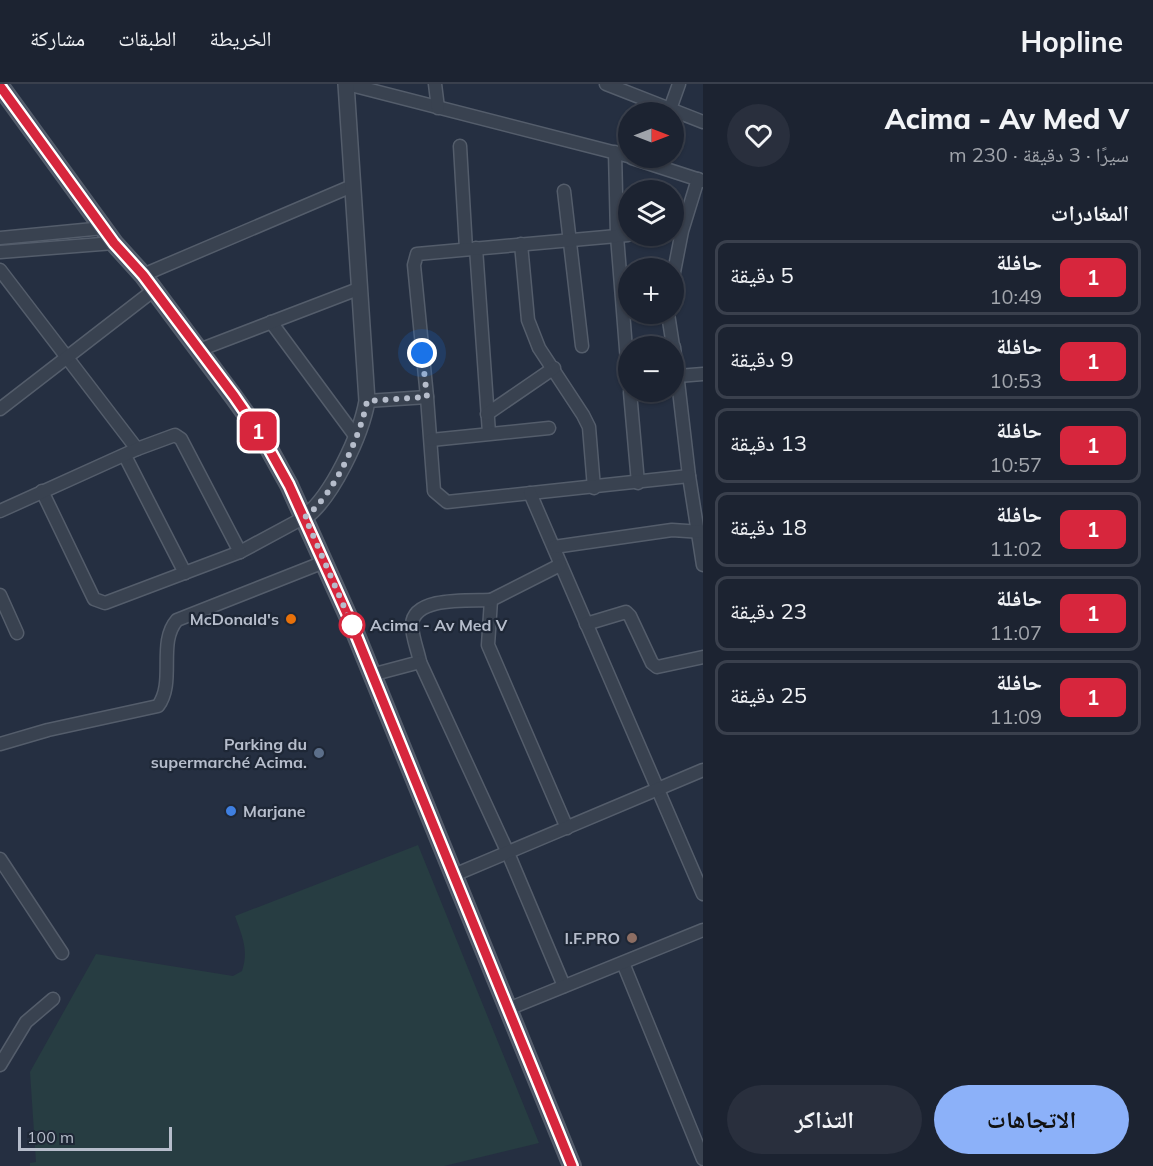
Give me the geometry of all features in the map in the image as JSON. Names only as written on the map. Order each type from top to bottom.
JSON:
[{"type":"main road","points":[[0,86],[114,243],[143,275],[263,438],[305,517],[572,1166]]},
{"type":"street","points":[[42,491],[94,599],[105,603],[240,552],[305,517],[326,495],[356,437],[367,401],[346,84],[618,153]]},
{"type":"street","points":[[435,84],[438,108]]},
{"type":"street","points":[[606,84],[648,102]]},
{"type":"street","points":[[672,102],[679,84]]},
{"type":"street","points":[[684,116],[703,122]]},
{"type":"street","points":[[459,146],[489,433]]},
{"type":"street","points":[[615,152],[618,183]]},
{"type":"street","points":[[670,168],[701,180],[684,218]]},
{"type":"street","points":[[143,275],[352,186]]},
{"type":"street","points":[[564,191],[582,346]]},
{"type":"street","points":[[0,238],[104,228]]},
{"type":"street","points":[[618,235],[425,252],[414,258],[434,491],[440,499],[447,502],[689,476]]},
{"type":"street","points":[[0,252],[114,243]]},
{"type":"street","points":[[521,244],[528,320],[540,348],[589,427],[594,488]]},
{"type":"street","points":[[623,246],[627,336]]},
{"type":"street","points":[[0,270],[137,449]]},
{"type":"street","points":[[199,350],[358,289]]},
{"type":"street","points":[[0,409],[154,290]]},
{"type":"street","points":[[271,321],[356,437]]},
{"type":"street","points":[[488,414],[554,368]]},
{"type":"street","points":[[684,376],[703,374]]},
{"type":"street","points":[[367,401],[427,397]]},
{"type":"street","points":[[631,402],[638,483]]},
{"type":"street","points":[[681,402],[689,476],[700,532],[703,565]]},
{"type":"street","points":[[430,440],[549,428]]},
{"type":"street","points":[[0,512],[42,491],[171,435],[181,439],[240,552]]},
{"type":"street","points":[[125,456],[185,573]]},
{"type":"street","points":[[530,493],[703,894]]},
{"type":"street","points":[[554,547],[631,534],[672,530],[700,532]]},
{"type":"street","points":[[0,744],[48,730],[158,706],[165,696],[169,633],[177,620],[324,562]]},
{"type":"street","points":[[560,565],[491,600],[426,604],[415,614],[412,626],[420,662],[508,853],[564,986]]},
{"type":"street","points":[[0,595],[17,633]]},
{"type":"street","points":[[491,600],[488,645],[567,828]]},
{"type":"street","points":[[586,624],[626,612],[652,663],[657,667],[703,657]]},
{"type":"street","points":[[371,675],[420,662]]},
{"type":"street","points":[[454,875],[658,791],[703,770]]},
{"type":"street","points":[[0,860],[62,953]]},
{"type":"street","points":[[508,1009],[703,930]]},
{"type":"street","points":[[623,963],[703,1159]]},
{"type":"street","points":[[0,1065],[26,1022],[53,999]]},
{"type":"green space","points":[[418,845],[539,1143],[444,1166],[30,1166],[30,1163],[36,1162],[30,1072],[96,954],[233,976],[242,971],[245,956],[244,943],[235,916]]},
{"type":"bus line","name":"1","points":[[0,86],[114,243],[143,275],[234,396],[263,438],[289,485],[352,625],[572,1166]]},
{"type":"place","name":"McDonald's","points":[[291,619]]},
{"type":"place","name":"Acima - Av Med V","points":[[352,625]]},
{"type":"place","name":"Parking du supermarché Acima.","points":[[319,753]]},
{"type":"place","name":"Marjane","points":[[231,811]]},
{"type":"place","name":"I.F.PRO","points":[[632,938]]},
{"type":"route","points":[[352,625],[305,517],[321,503],[326,495],[356,437],[367,401],[427,397],[422,353]]}]
